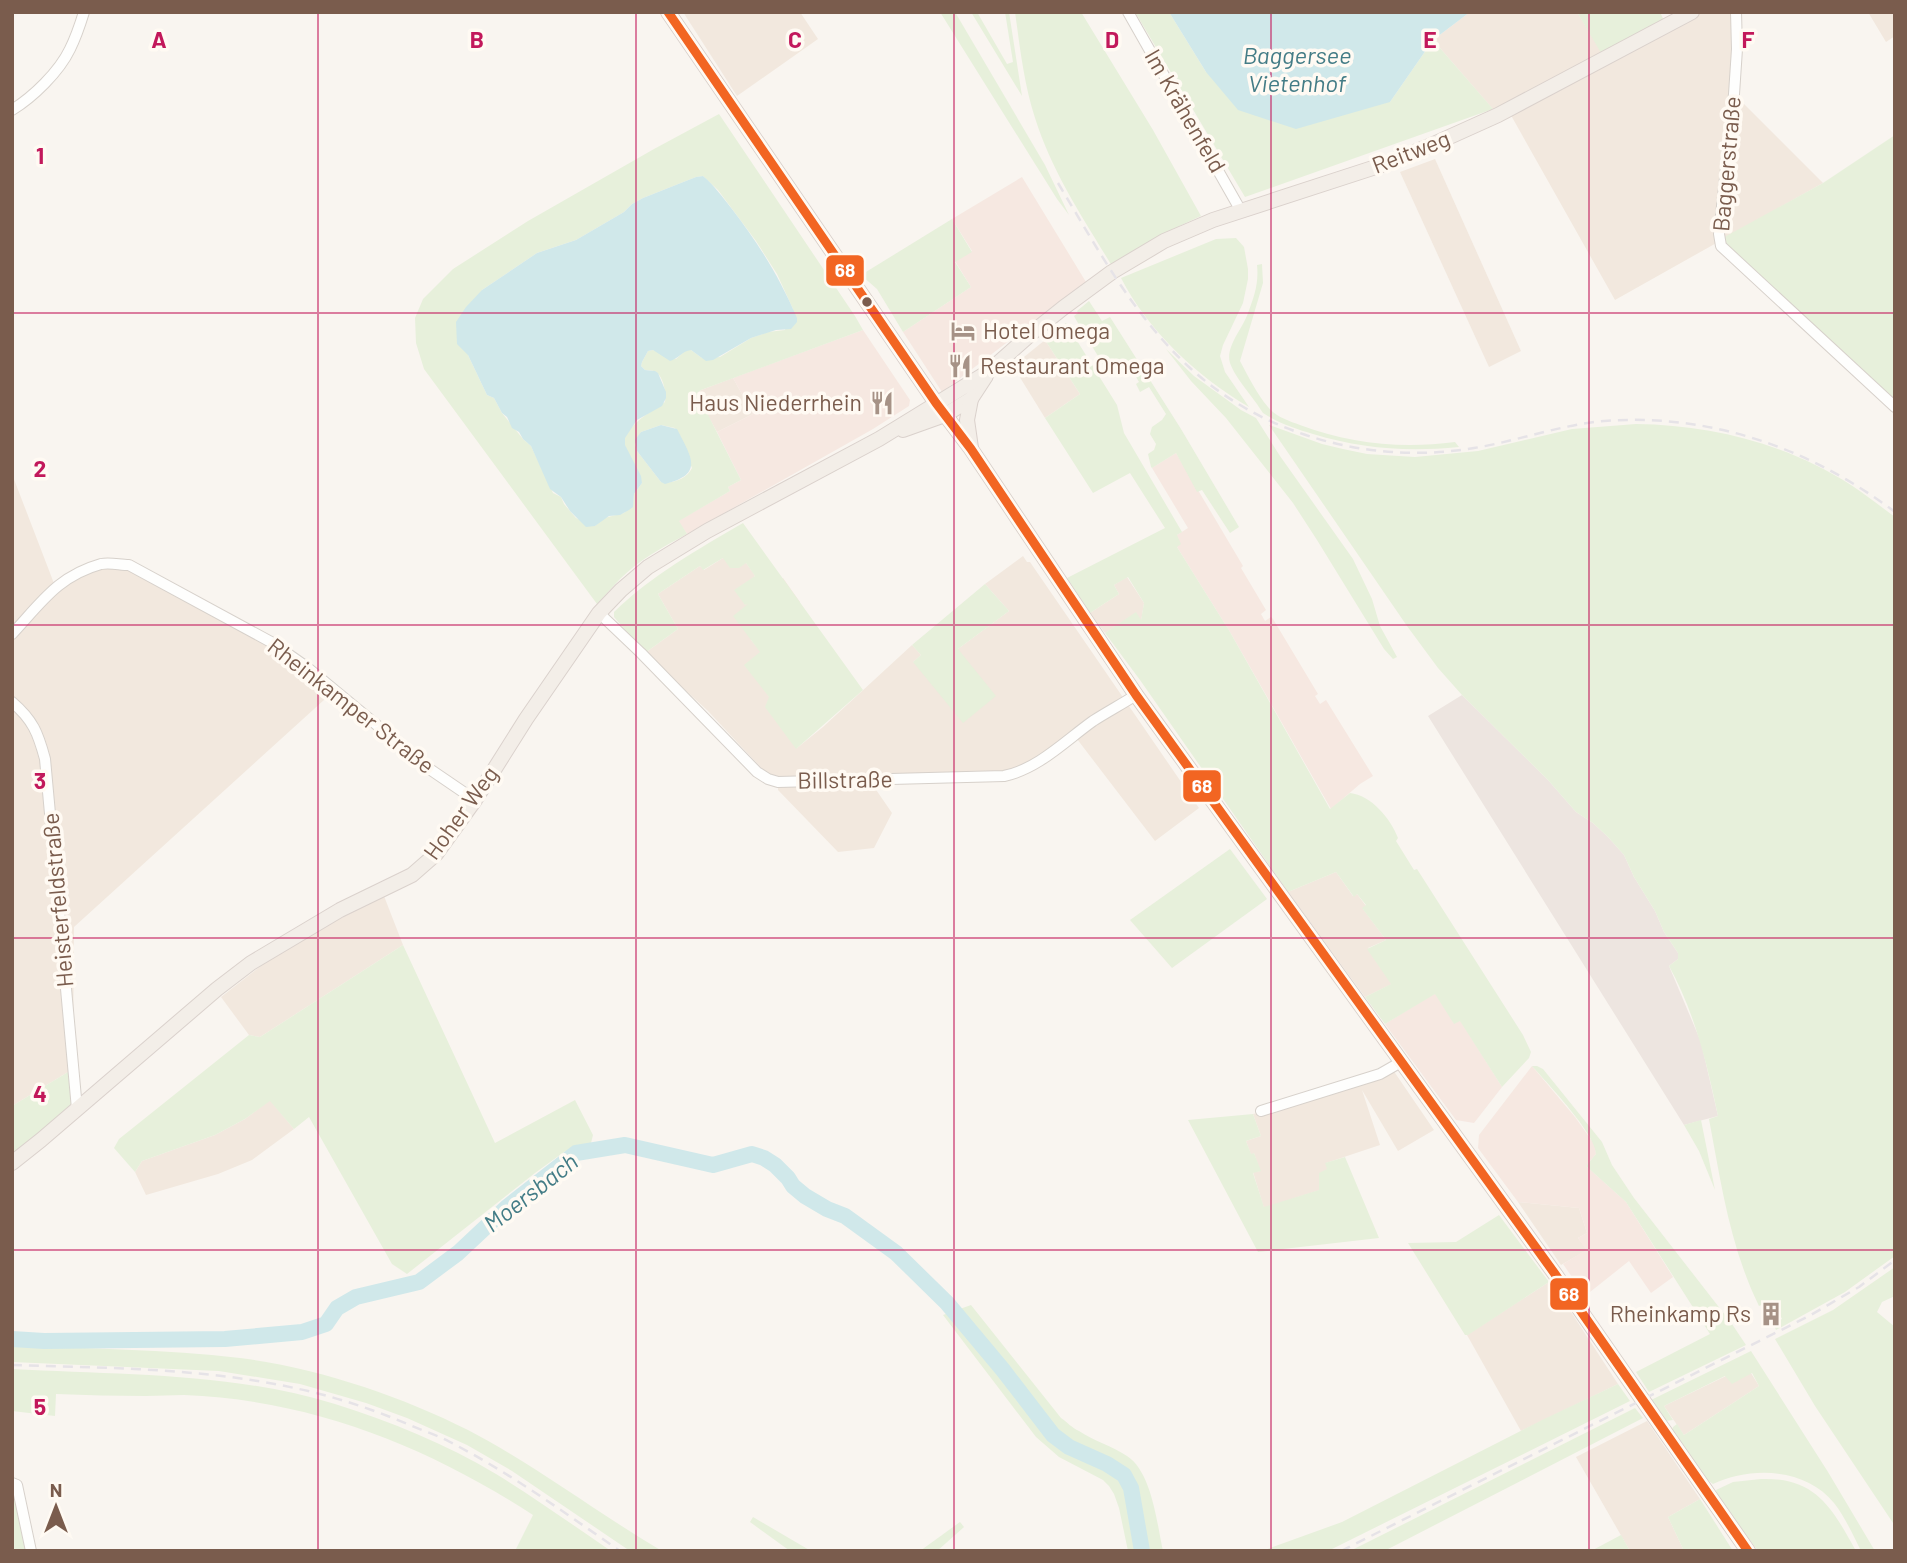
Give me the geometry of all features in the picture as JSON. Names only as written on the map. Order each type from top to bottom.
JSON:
[{"type":"main road","points":[[668,12],[971,449],[1136,695],[1555,1274],[1748,1551]]},
{"type":"main road","name":"Reitweg","points":[[941,409],[1063,308],[1164,240],[1241,211],[1385,164],[1464,131],[1692,12]]},
{"type":"main road","name":"Reitweg","points":[[941,409],[971,399],[988,372]]},
{"type":"main road","points":[[971,399],[967,420],[971,449]]},
{"type":"main road","name":"Hoher Weg","points":[[12,1163],[251,963],[340,910],[412,875],[436,854],[599,613],[633,579],[663,557],[707,531],[941,409]]},
{"type":"street","points":[[12,110],[26,102],[68,53],[83,12]]},
{"type":"street","name":"Im Krähenfeld","points":[[1128,12],[1241,211]]},
{"type":"street","name":"Baggerstraße","points":[[1736,12],[1737,49],[1719,234],[1721,246],[1895,407]]},
{"type":"street","name":"Rheinkamper Straße","points":[[12,634],[55,587],[73,576],[104,564],[129,565],[271,642],[308,668],[431,769],[475,800]]},
{"type":"street","name":"Billstraße","points":[[599,613],[757,772],[778,782],[1004,776],[1035,764],[1096,719],[1136,695]]},
{"type":"street","name":"Heisterfeldstraße","points":[[12,702],[34,724],[45,759],[78,1109]]},
{"type":"street","points":[[1261,1111],[1380,1074],[1401,1062]]},
{"type":"street","points":[[12,1483],[17,1485],[31,1551]]},
{"type":"shaded area","points":[[683,12],[800,12],[818,39],[737,96]]},
{"type":"shaded area","points":[[1470,12],[1577,12],[1605,58],[1692,12],[1736,12],[1734,94],[1823,183],[1615,300],[1508,110],[1498,115],[1433,40]]},
{"type":"shaded area","points":[[1868,12],[1895,12],[1895,36],[1886,42]]},
{"type":"shaded area","points":[[1435,159],[1521,351],[1489,367],[1400,172]]},
{"type":"shaded area","points":[[1022,177],[1086,282],[942,392],[903,332],[971,287],[955,261],[972,251],[952,219]]},
{"type":"shaded area","points":[[863,330],[910,400],[909,406],[687,534],[678,521],[730,491],[728,487],[741,480],[717,432],[753,414],[733,378]]},
{"type":"shaded area","points":[[1045,340],[1080,394],[1045,418],[1013,366]]},
{"type":"shaded area","points":[[733,378],[753,414],[717,432],[696,394]]},
{"type":"shaded area","points":[[1176,453],[1243,566],[1241,568],[1266,610],[1261,614],[1265,621],[1271,617],[1273,619],[1318,694],[1315,696],[1320,704],[1326,700],[1373,776],[1331,809],[1230,632],[1177,547],[1177,535],[1188,528],[1152,468]]},
{"type":"shaded area","points":[[12,474],[55,586],[104,564],[129,565],[222,616],[335,690],[74,927],[73,1069],[12,1106]]},
{"type":"shaded area","points":[[1023,556],[1030,562],[1199,808],[1155,841],[1077,739],[1019,770],[868,778],[892,813],[874,848],[838,852],[778,790],[778,778],[766,773],[708,711],[645,653],[678,629],[658,594],[700,566],[704,570],[723,558],[746,563],[755,575],[745,605],[783,578],[800,602],[751,640],[761,652],[769,697],[797,748],[912,645],[921,655],[913,662],[958,649],[1009,611],[985,584]]},
{"type":"shaded area","points":[[1127,577],[1144,603],[1141,621],[1136,613],[1105,633],[1090,613],[1119,594],[1114,585]]},
{"type":"shaded area","points":[[1462,695],[1548,780],[1576,812],[1593,823],[1624,855],[1664,932],[1678,953],[1678,959],[1669,966],[1701,1042],[1718,1116],[1684,1125],[1428,716]]},
{"type":"shaded area","points":[[1336,872],[1353,896],[1357,894],[1366,906],[1363,909],[1386,940],[1368,948],[1392,984],[1365,997],[1288,892]]},
{"type":"shaded area","points":[[384,896],[403,945],[260,1037],[249,1035],[221,997],[276,954]]},
{"type":"shaded area","points":[[1435,993],[1454,1023],[1460,1020],[1502,1087],[1474,1123],[1456,1120],[1385,1024]]},
{"type":"shaded area","points":[[1532,1066],[1595,1145],[1596,1154],[1586,1166],[1626,1202],[1673,1277],[1651,1293],[1629,1261],[1585,1296],[1563,1264],[1586,1250],[1578,1238],[1587,1233],[1579,1208],[1518,1202],[1478,1148],[1479,1135]]},
{"type":"shaded area","points":[[1393,1070],[1434,1130],[1398,1151],[1362,1090],[1380,1145],[1326,1163],[1328,1169],[1320,1190],[1264,1208],[1253,1172],[1260,1171],[1254,1153],[1251,1155],[1246,1141],[1261,1136],[1253,1114],[1320,1097]]},
{"type":"shaded area","points":[[270,1100],[294,1129],[252,1160],[218,1174],[146,1195],[135,1172],[142,1161],[215,1135],[245,1119]]},
{"type":"shaded area","points":[[1518,1202],[1579,1208],[1587,1233],[1578,1238],[1587,1250],[1561,1265]]},
{"type":"shaded area","points":[[1549,1282],[1618,1384],[1521,1431],[1467,1335]]},
{"type":"shaded area","points":[[1751,1373],[1759,1386],[1684,1435],[1664,1406],[1726,1376]]},
{"type":"shaded area","points":[[1647,1421],[1700,1499],[1668,1517],[1684,1551],[1630,1551],[1576,1457]]},
{"type":"green space","points":[[940,12],[955,12],[1045,165],[1069,215],[1057,199]]},
{"type":"green space","points":[[971,12],[977,12],[1007,64],[1013,62],[1005,12],[1009,12],[1022,96]]},
{"type":"green space","points":[[1015,12],[1081,12],[1153,130],[1201,216],[1155,239],[1112,266],[1069,194],[1042,138],[1028,92]]},
{"type":"green space","points":[[1135,12],[1169,12],[1206,72],[1390,102],[1433,40],[1493,109],[1245,197]]},
{"type":"green space","points":[[1577,12],[1660,12],[1666,25],[1604,58]]},
{"type":"green space","points":[[719,114],[863,330],[697,393],[741,480],[728,487],[730,491],[679,521],[687,534],[635,566],[597,604],[424,369],[416,343],[415,318],[423,299],[453,269],[528,221]],"holes":[[[703,176],[718,190],[756,241],[777,274],[793,309],[785,330],[751,338],[720,357],[702,358],[691,350],[686,350],[676,359],[653,350],[648,351],[641,366],[659,375],[664,386],[665,402],[635,424],[624,441],[642,483],[634,494],[633,503],[624,513],[604,518],[595,526],[576,518],[561,497],[553,493],[531,446],[502,413],[494,398],[487,395],[468,355],[482,290],[537,253],[576,240],[643,198]],[[661,425],[675,428],[692,468],[683,478],[674,481],[661,482],[637,451],[635,444],[641,432]]]},
{"type":"green space","points":[[1895,135],[1895,401],[1719,240],[1823,183]]},
{"type":"green space","points":[[952,219],[972,252],[955,262],[971,287],[903,332],[877,289],[861,275]]},
{"type":"green space","points":[[1236,238],[1244,247],[1248,279],[1243,303],[1220,356],[1225,372],[1249,407],[1211,382],[1176,351],[1145,316],[1121,278],[1216,239]]},
{"type":"green space","points":[[1262,264],[1263,283],[1240,361],[1256,391],[1271,410],[1300,425],[1357,441],[1396,445],[1455,442],[1459,447],[1403,449],[1349,443],[1294,428],[1263,413],[1236,375],[1229,357],[1232,344],[1246,319],[1254,296],[1257,265]]},
{"type":"green space","points":[[1089,301],[1102,321],[1110,317],[1181,429],[1239,527],[1230,533],[1202,490],[1197,492],[1176,453],[1151,467],[1148,454],[1154,450],[1156,444],[1150,434],[1152,427],[1166,414],[1149,387],[1140,392],[1136,384],[1139,382],[1129,365],[1110,376],[1074,316]]},
{"type":"green space","points":[[1066,323],[1117,405],[1124,433],[1182,532],[1177,535],[1181,544],[1177,547],[1230,632],[1330,809],[1350,793],[1373,803],[1391,823],[1398,838],[1396,841],[1414,870],[1417,869],[1523,1035],[1531,1052],[1529,1058],[1502,1087],[1460,1021],[1454,1024],[1435,994],[1385,1024],[1365,997],[1391,984],[1367,949],[1386,940],[1362,908],[1366,905],[1357,894],[1354,897],[1336,872],[1288,892],[1105,633],[1136,612],[1141,620],[1144,603],[1128,577],[1114,585],[1119,594],[1090,613],[1067,578],[1165,528],[1130,473],[1093,493],[1045,418],[1080,394],[1045,340]]},
{"type":"green space","points":[[1166,349],[1194,376],[1256,418],[1353,559],[1372,599],[1380,626],[1397,657],[1393,659],[1384,649],[1293,503],[1226,418],[1191,381]]},
{"type":"green space","points":[[1636,424],[1693,428],[1775,448],[1827,471],[1895,517],[1895,1256],[1845,1292],[1776,1330],[1773,1323],[1782,1319],[1773,1300],[1759,1306],[1734,1238],[1709,1119],[1718,1116],[1709,1077],[1693,1020],[1669,966],[1678,959],[1678,953],[1664,932],[1624,855],[1593,823],[1576,812],[1438,668],[1269,425],[1343,449],[1367,454],[1415,457],[1478,451],[1572,429]]},
{"type":"green space","points":[[743,523],[863,690],[796,749],[765,707],[769,697],[744,665],[760,652],[733,616],[748,604],[745,605],[734,590],[755,576],[746,563],[739,568],[730,568],[723,558],[703,570],[700,566],[658,594],[678,629],[645,653],[614,617],[614,612],[659,575]]},
{"type":"green space","points":[[985,584],[1009,611],[958,649],[996,696],[963,723],[913,662],[921,655],[912,645]]},
{"type":"green space","points":[[1230,849],[1267,899],[1172,968],[1130,920]]},
{"type":"green space","points":[[403,945],[495,1143],[575,1100],[593,1135],[591,1143],[564,1152],[407,1274],[392,1264],[309,1117],[294,1129],[270,1101],[245,1119],[215,1135],[142,1161],[135,1172],[114,1148],[119,1139],[249,1035],[260,1037]]},
{"type":"green space","points":[[1532,1066],[1543,1069],[1602,1142],[1612,1165],[1634,1198],[1746,1345],[1649,1392],[1636,1372],[1710,1334],[1626,1202],[1586,1166],[1596,1154],[1594,1145],[1570,1109]]},
{"type":"green space","points":[[73,1069],[77,1109],[12,1163],[12,1106]]},
{"type":"green space","points":[[1253,1114],[1261,1136],[1246,1141],[1261,1171],[1253,1173],[1264,1207],[1319,1190],[1319,1173],[1327,1169],[1325,1163],[1345,1157],[1379,1238],[1258,1252],[1188,1120]]},
{"type":"green space","points":[[1701,1120],[1715,1190],[1699,1151],[1684,1125]]},
{"type":"green space","points":[[1499,1215],[1549,1282],[1465,1335],[1408,1243],[1456,1242]]},
{"type":"green space","points":[[1895,1267],[1895,1296],[1882,1302],[1877,1312],[1895,1327],[1895,1526],[1815,1406],[1775,1339],[1833,1310]]},
{"type":"green space","points":[[971,1305],[1061,1418],[1085,1435],[1121,1452],[1135,1464],[1148,1486],[1163,1551],[1128,1551],[1119,1508],[1109,1486],[1103,1480],[1059,1457],[1036,1437],[943,1315]]},
{"type":"green space","points":[[12,1345],[155,1351],[240,1358],[298,1368],[357,1385],[415,1406],[468,1430],[517,1458],[662,1551],[630,1551],[512,1471],[467,1445],[366,1403],[300,1384],[219,1371],[12,1362]]},
{"type":"green space","points":[[1751,1351],[1875,1551],[1861,1551],[1834,1503],[1809,1483],[1793,1477],[1761,1473],[1744,1474],[1713,1484],[1706,1479],[1672,1430],[1677,1424],[1684,1435],[1759,1386],[1752,1373],[1732,1384],[1725,1376],[1664,1406],[1673,1420],[1666,1421],[1651,1400]]},
{"type":"green space","points":[[12,1369],[215,1380],[296,1394],[335,1404],[417,1434],[477,1463],[611,1551],[515,1551],[533,1515],[493,1490],[410,1448],[323,1417],[278,1406],[184,1395],[56,1394],[55,1416],[12,1411]]},
{"type":"green space","points":[[1618,1384],[1630,1401],[1328,1551],[1262,1551],[1342,1522]]},
{"type":"green space","points":[[1635,1408],[1643,1418],[1396,1545],[1384,1551],[1350,1551]]},
{"type":"green space","points":[[1761,1479],[1796,1483],[1820,1498],[1839,1521],[1856,1551],[1758,1551],[1717,1496],[1716,1490],[1733,1482]]},
{"type":"green space","points":[[12,1486],[27,1551],[12,1551]]},
{"type":"green space","points":[[1700,1499],[1733,1551],[1684,1551],[1668,1517]]},
{"type":"green space","points":[[753,1517],[811,1551],[790,1551],[750,1522]]},
{"type":"green space","points":[[960,1522],[964,1527],[937,1551],[920,1551]]},
{"type":"green space","points":[[1621,1535],[1630,1551],[1591,1551]]},
{"type":"water","name":"Baggersee Vietenhof","points":[[1169,12],[1470,12],[1433,40],[1390,102],[1296,129],[1238,110],[1206,72]]},
{"type":"water","points":[[703,176],[732,209],[760,249],[783,288],[797,322],[791,329],[776,330],[751,338],[713,360],[706,361],[691,350],[670,361],[653,350],[648,351],[641,366],[645,370],[658,373],[666,398],[662,406],[637,420],[625,438],[625,445],[642,483],[634,494],[633,507],[620,515],[609,516],[595,526],[586,527],[561,497],[550,489],[531,446],[512,428],[494,398],[487,395],[468,355],[457,344],[456,322],[482,290],[537,253],[576,240],[643,198]]},
{"type":"water","points":[[661,425],[677,429],[691,463],[686,475],[665,484],[637,451],[635,440],[641,432]]},
{"type":"waterway","name":"Moersbach","points":[[12,1339],[225,1339],[302,1332],[326,1324],[337,1308],[356,1297],[419,1282],[458,1253],[507,1207],[576,1153],[625,1145],[713,1165],[752,1154],[775,1165],[805,1196],[845,1216],[896,1253],[947,1303],[1053,1435],[1069,1447],[1124,1475],[1131,1488],[1142,1551]]},
{"type":"railway","points":[[1058,183],[1117,280],[1169,347],[1219,391],[1252,412],[1286,428],[1322,440],[1360,448],[1436,452],[1474,448],[1604,421],[1682,423],[1720,429],[1794,453],[1862,489],[1895,512]]},
{"type":"railway","points":[[1341,1551],[1809,1316],[1859,1287],[1895,1260]]},
{"type":"railway","points":[[12,1365],[192,1373],[264,1382],[341,1400],[450,1442],[537,1494],[620,1551]]},
{"type":"transit line","name":"68","points":[[668,12],[936,403],[971,449],[1136,695],[1555,1274],[1748,1551]]},
{"type":"place","name":"Hotel Omega","points":[[963,331]]},
{"type":"place","name":"Restaurant Omega","points":[[960,366]]},
{"type":"place","name":"Haus Niederrhein","points":[[882,403]]},
{"type":"place","name":"Rheinkamp Rs","points":[[1771,1314]]}]
